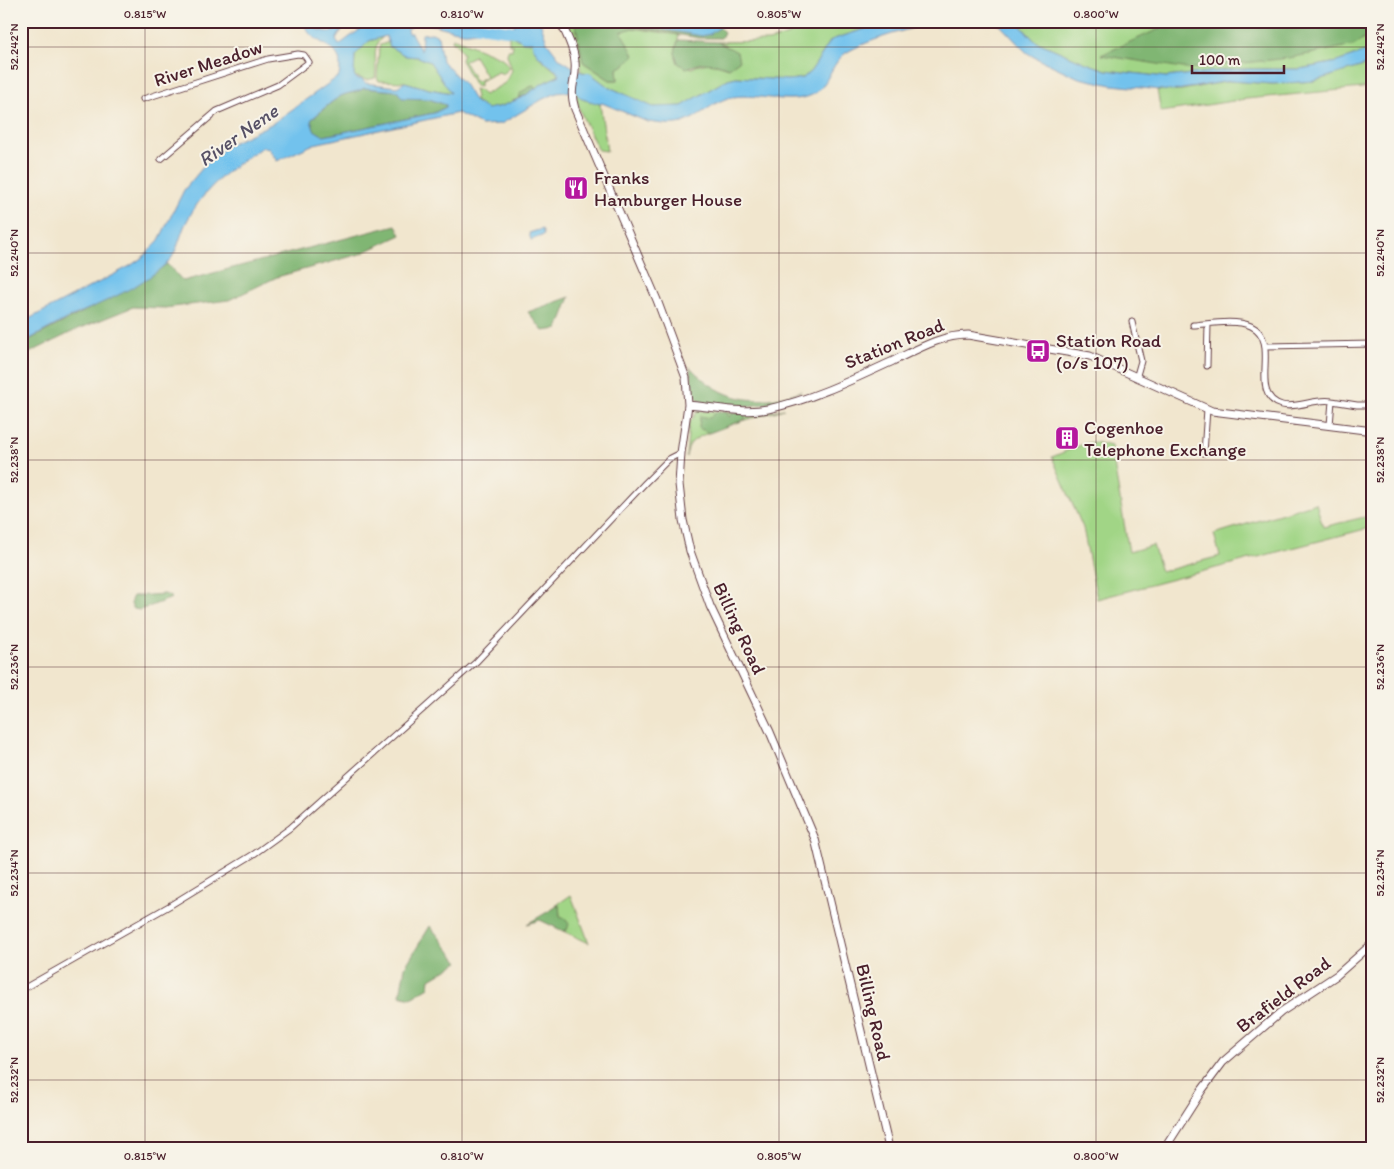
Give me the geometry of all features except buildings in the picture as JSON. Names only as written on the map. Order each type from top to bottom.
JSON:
[{"type":"street","name":"Billing Road","points":[[560,21],[572,50],[575,64],[571,92],[582,124],[677,350],[687,384],[688,405],[681,453],[681,501],[690,551],[710,606],[767,726],[815,839],[889,1148]]},
{"type":"street","name":"River Meadow","points":[[143,99],[268,59],[298,54],[304,56],[310,62],[278,85],[217,112],[161,159]]},
{"type":"street","points":[[1132,322],[1141,361],[1137,375]]},
{"type":"street","points":[[1193,325],[1239,323],[1252,326],[1259,332],[1266,346],[1265,385],[1273,400],[1286,406],[1316,400],[1357,405],[1373,404]]},
{"type":"street","points":[[1207,366],[1208,324]]},
{"type":"street","name":"Station Road","points":[[688,405],[744,411],[770,408],[810,396],[935,341],[958,335],[999,339],[1090,356],[1137,375],[1207,409],[1236,415],[1373,431]]},
{"type":"street","points":[[1330,344],[1330,353]]},
{"type":"street","points":[[1266,346],[1373,344]]},
{"type":"street","points":[[1330,425],[1332,401]]},
{"type":"street","points":[[1204,453],[1207,409]]},
{"type":"street","points":[[21,990],[169,906],[254,854],[290,828],[476,662],[645,482],[669,459],[681,453]]},
{"type":"street","name":"Brafield Road","points":[[1165,1148],[1202,1090],[1224,1062],[1281,1012],[1337,975],[1373,943]]},
{"type":"green space","points":[[563,21],[575,21],[583,62],[610,80],[618,80],[617,69],[626,64],[620,32],[632,28],[679,35],[675,53],[678,63],[692,68],[701,64],[710,64],[729,68],[726,45],[718,42],[769,41],[788,35],[813,21],[889,21],[831,40],[811,71],[803,78],[789,80],[736,77],[728,79],[682,106],[665,108],[653,107],[607,86],[590,73],[581,72],[577,50]]},
{"type":"green space","points":[[575,21],[612,21],[710,34],[719,27],[724,32],[721,38],[699,38],[640,28],[632,28],[621,32],[634,55],[626,64],[617,69],[618,80],[610,80],[583,62]]},
{"type":"green space","points":[[1016,21],[1373,21],[1373,49],[1337,62],[1300,69],[1236,69],[1166,77],[1106,70],[1086,63],[1035,41]]},
{"type":"green space","points":[[1177,21],[1373,21],[1373,33],[1355,45],[1289,58],[1189,69],[1101,55]]},
{"type":"green space","points":[[509,34],[517,39],[532,42],[539,57],[560,75],[543,83],[530,93],[502,106],[487,109],[474,100],[476,97],[474,89],[481,91],[484,95],[505,83],[512,70],[507,55],[508,50],[512,50],[513,45],[509,44]]},
{"type":"green space","points":[[383,37],[379,41],[376,51],[375,78],[366,80],[354,76],[355,55],[369,41]]},
{"type":"green space","points":[[453,38],[502,58],[509,67],[504,74],[498,72],[480,81],[480,87],[475,86],[461,60],[463,54],[456,43],[452,41]],"holes":[[[474,56],[486,76],[476,82],[464,61]]]},
{"type":"green space","points":[[678,40],[718,42],[737,52],[739,61],[729,68],[717,64],[702,63],[686,68],[678,63],[675,53]]},
{"type":"green space","points":[[389,42],[391,47],[406,56],[418,57],[430,62],[452,93],[405,82],[379,81],[377,78],[379,48],[380,45]]},
{"type":"green space","points":[[1373,63],[1373,87],[1246,99],[1161,112],[1157,90],[1182,90],[1230,81],[1273,84],[1314,81]]},
{"type":"green space","points":[[532,86],[536,87],[530,93],[519,98],[521,92]]},
{"type":"green space","points":[[364,88],[397,91],[402,97],[429,99],[446,105],[446,107],[434,113],[324,136],[314,131],[311,120],[326,107],[341,96]]},
{"type":"green space","points":[[574,91],[582,99],[600,104],[607,151],[598,150],[580,111]]},
{"type":"green space","points":[[396,225],[401,235],[360,254],[277,277],[229,300],[165,308],[133,307],[76,330],[21,357],[21,344],[137,284],[167,264],[183,281]]},
{"type":"green space","points":[[570,297],[558,329],[543,331],[528,312]]},
{"type":"green space","points":[[690,367],[715,388],[741,398],[755,400],[770,399],[801,391],[764,404],[747,406],[708,404],[699,400],[694,394]]},
{"type":"green space","points":[[784,409],[721,428],[699,437],[692,442],[686,457],[689,423],[698,411],[760,413]]},
{"type":"green space","points":[[717,411],[727,413],[729,417],[733,413],[744,414],[746,419],[709,433],[699,428],[700,416],[710,418]]},
{"type":"green space","points":[[1094,442],[1111,446],[1129,552],[1153,545],[1161,572],[1220,556],[1214,534],[1316,503],[1323,527],[1373,515],[1373,527],[1097,599],[1083,528],[1052,457],[1083,444]]},
{"type":"green space","points":[[165,594],[172,598],[140,610],[134,609],[131,604],[133,596]]},
{"type":"green space","points":[[571,895],[589,943],[563,931],[567,930],[560,917],[559,905],[555,906]]},
{"type":"green space","points":[[559,905],[560,917],[566,919],[569,924],[567,930],[563,931],[540,920],[527,924]]},
{"type":"green space","points":[[430,926],[459,962],[430,979],[429,987],[411,998],[400,995],[405,967]]},
{"type":"water","points":[[297,21],[311,21],[318,30],[331,32],[337,30],[341,21],[347,21],[336,40],[339,45],[366,25],[376,21],[467,21],[491,24],[490,32],[483,30],[463,32],[426,24],[413,26],[407,30],[408,33],[411,33],[421,51],[422,34],[432,33],[438,36],[442,61],[464,84],[475,102],[487,109],[502,106],[523,97],[543,83],[560,75],[539,56],[533,48],[532,42],[523,42],[510,34],[516,21],[540,21],[547,42],[560,59],[581,72],[590,73],[607,86],[653,107],[682,106],[728,79],[736,77],[789,80],[803,78],[811,71],[831,40],[889,21],[943,21],[890,35],[850,51],[842,56],[821,88],[812,95],[794,99],[752,96],[733,97],[719,102],[689,121],[678,124],[648,122],[602,103],[582,99],[574,91],[557,93],[543,99],[501,124],[481,125],[458,113],[314,144],[277,161],[269,149],[263,147],[240,162],[210,188],[187,221],[177,248],[171,258],[158,271],[124,292],[75,315],[21,344],[21,323],[130,266],[143,257],[159,240],[184,190],[205,165],[228,145],[273,123],[339,76],[340,67],[337,55],[311,35],[303,23]],"holes":[[[386,36],[390,47],[406,56],[418,57],[430,62],[451,93],[405,82],[397,87],[365,83],[362,79],[357,79],[354,75],[355,55],[369,41]],[[364,88],[397,91],[402,98],[429,99],[446,105],[446,107],[434,113],[324,136],[314,130],[311,120],[335,99]]]},
{"type":"water","points":[[612,21],[778,21],[759,29],[725,24],[710,34],[702,36]]},
{"type":"water","points":[[990,21],[1016,21],[1035,41],[1106,70],[1166,77],[1236,69],[1300,69],[1337,62],[1373,49],[1373,63],[1314,81],[1273,84],[1230,81],[1171,91],[1112,85],[1079,78],[1034,57],[1026,52],[1000,25]]},
{"type":"water","points":[[542,229],[544,235],[531,240],[529,233]]},
{"type":"waterway","name":"River Nene","points":[[476,26],[524,33]]},
{"type":"place","name":"Franks Hamburger House","points":[[576,188]]},
{"type":"place","name":"Station Road (o/s 107)","points":[[1038,351]]},
{"type":"place","name":"Cogenhoe Telephone Exchange","points":[[1067,438]]}]
